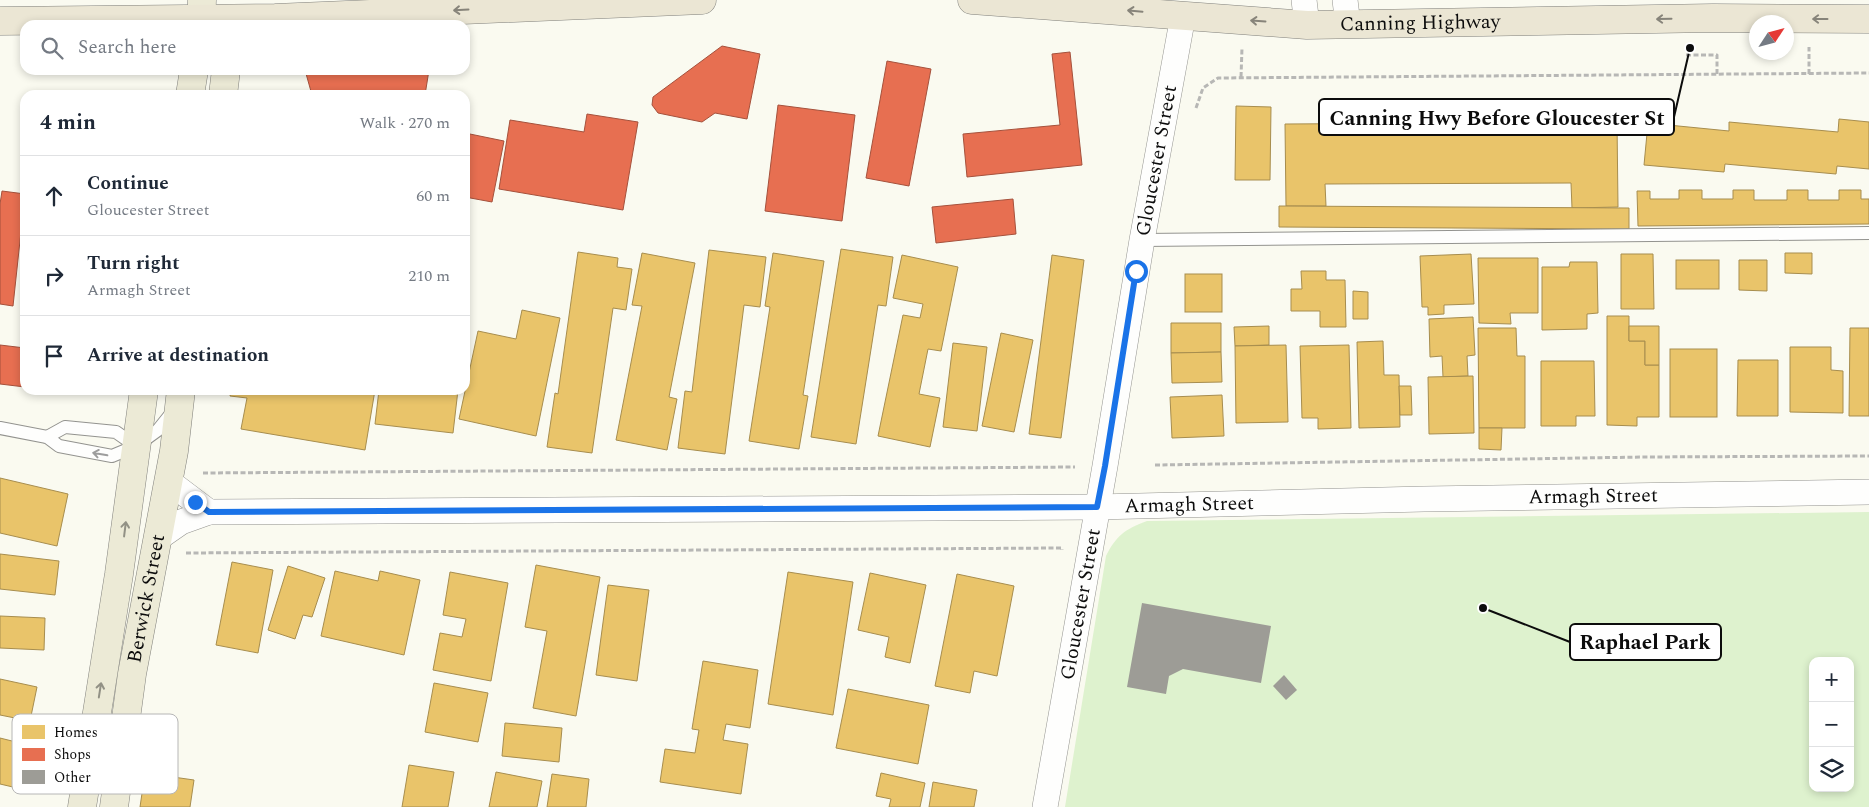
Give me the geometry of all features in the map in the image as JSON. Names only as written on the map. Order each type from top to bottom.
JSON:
[{"type":"highway","points":[[34,20],[702,0]]},
{"type":"highway","name":"Canning Highway","points":[[972,0],[1183,16],[1346,12],[1869,19]]},
{"type":"highway","points":[[0,21],[20,20]]},
{"type":"main road","points":[[191,90],[193,75]]},
{"type":"main road","points":[[224,90],[225,75]]},
{"type":"main road","name":"Berwick Street","points":[[97,714],[119,574],[143,395]]},
{"type":"main road","name":"Berwick Street","points":[[127,714],[132,674],[168,545],[168,481],[180,395]]},
{"type":"main road","name":"Berwick Street","points":[[82,807],[84,794]]},
{"type":"main road","name":"Berwick Street","points":[[114,807],[116,794]]},
{"type":"street","name":"Gloucester Street","points":[[1045,807],[1105,466],[1131,303],[1183,16]]},
{"type":"street","points":[[168,481],[209,512]]},
{"type":"street","name":"Armagh Street","points":[[168,545],[181,522],[209,512],[1097,507],[1424,498],[1869,492]]},
{"type":"lane","points":[[1142,240],[1869,233]]},
{"type":"lane","points":[[0,428],[47,437],[59,446],[112,456],[136,446],[158,430],[180,395]]},
{"type":"lane","points":[[47,437],[65,428],[116,432],[136,446]]},
{"type":"path","points":[[1809,74],[1810,43]]},
{"type":"path","points":[[1240,77],[1242,44]]},
{"type":"path","points":[[1686,55],[1717,55],[1717,74]]},
{"type":"path","points":[[1194,112],[1203,88],[1218,78],[1869,73]]},
{"type":"path","points":[[1155,465],[1643,457],[1869,456]]},
{"type":"path","points":[[195,473],[1075,467]]},
{"type":"path","points":[[168,545],[1062,548]]},
{"type":"green space","points":[[1869,512],[1869,807],[1065,807],[1106,556],[1118,538],[1133,527],[1147,521]]},
{"type":"building: Homes","points":[[1236,106],[1271,107],[1270,180],[1235,180]]},
{"type":"building: Homes","points":[[1839,119],[1869,122],[1869,169],[1837,166],[1836,174],[1725,164],[1724,172],[1644,165],[1648,123],[1729,131],[1729,122],[1838,132]]},
{"type":"building: Homes","points":[[1617,122],[1618,207],[1572,208],[1571,183],[1325,184],[1326,206],[1286,206],[1285,124]]},
{"type":"building: Homes","points":[[1679,190],[1702,190],[1702,199],[1733,199],[1733,190],[1754,190],[1754,200],[1787,200],[1787,190],[1808,190],[1808,200],[1839,200],[1839,190],[1861,190],[1861,199],[1869,199],[1869,224],[1638,226],[1637,191],[1650,191],[1650,199],[1679,199]]},
{"type":"building: Homes","points":[[1279,206],[1629,208],[1629,229],[1279,227]]},
{"type":"building: Homes","points":[[841,249],[893,257],[886,306],[878,305],[856,444],[811,437]]},
{"type":"building: Homes","points":[[709,250],[766,257],[760,307],[744,305],[725,454],[678,448],[685,391],[692,392]]},
{"type":"building: Homes","points":[[578,252],[618,258],[617,267],[632,269],[626,310],[613,308],[592,453],[547,447],[555,393],[558,394]]},
{"type":"building: Homes","points":[[642,253],[695,263],[669,397],[677,399],[667,450],[616,440],[642,306],[632,305]]},
{"type":"building: Homes","points":[[773,253],[824,261],[803,395],[808,396],[799,449],[749,441],[770,307],[765,306]]},
{"type":"building: Homes","points":[[1785,253],[1812,253],[1812,274],[1785,273]]},
{"type":"building: Homes","points":[[1471,254],[1474,304],[1444,305],[1444,314],[1428,315],[1428,307],[1422,307],[1420,256]]},
{"type":"building: Homes","points":[[1621,254],[1653,254],[1654,309],[1621,309]]},
{"type":"building: Homes","points":[[902,255],[958,267],[941,351],[928,349],[919,394],[940,398],[930,447],[878,436],[903,315],[920,318],[923,304],[893,298]]},
{"type":"building: Homes","points":[[1052,255],[1084,260],[1061,438],[1029,434]]},
{"type":"building: Homes","points":[[1478,258],[1538,258],[1538,313],[1510,313],[1511,324],[1479,323]]},
{"type":"building: Homes","points":[[1676,260],[1719,260],[1719,289],[1676,289]]},
{"type":"building: Homes","points":[[1739,260],[1767,260],[1767,291],[1739,290]]},
{"type":"building: Homes","points":[[1570,262],[1597,262],[1598,313],[1587,314],[1587,329],[1542,330],[1542,267],[1569,267]]},
{"type":"building: Homes","points":[[1301,271],[1326,271],[1326,280],[1345,280],[1346,327],[1320,327],[1320,311],[1291,311],[1291,289],[1302,289]]},
{"type":"building: Homes","points":[[1185,274],[1222,274],[1222,312],[1185,312]]},
{"type":"building: Homes","points":[[1353,291],[1368,292],[1368,319],[1353,319]]},
{"type":"building: Homes","points":[[522,310],[560,318],[536,436],[459,419],[464,395],[470,395],[470,368],[478,331],[516,339]]},
{"type":"building: Homes","points":[[1607,316],[1629,316],[1629,341],[1645,341],[1645,365],[1659,365],[1659,417],[1637,417],[1637,426],[1607,425]]},
{"type":"building: Homes","points":[[1473,317],[1475,355],[1467,356],[1468,376],[1443,377],[1442,356],[1430,357],[1429,319]]},
{"type":"building: Homes","points":[[1171,323],[1221,323],[1221,352],[1171,353]]},
{"type":"building: Homes","points":[[1269,326],[1269,345],[1235,346],[1234,327]]},
{"type":"building: Homes","points":[[1629,326],[1659,326],[1659,365],[1645,365],[1645,341],[1629,341]]},
{"type":"building: Homes","points":[[1478,328],[1516,328],[1517,356],[1525,356],[1525,428],[1479,428]]},
{"type":"building: Homes","points":[[1850,328],[1869,328],[1869,416],[1849,416]]},
{"type":"building: Homes","points":[[1001,333],[1033,340],[1014,432],[982,426]]},
{"type":"building: Homes","points":[[1383,341],[1384,375],[1399,375],[1400,427],[1359,428],[1357,342]]},
{"type":"building: Homes","points":[[953,343],[987,347],[977,431],[943,427]]},
{"type":"building: Homes","points":[[1286,345],[1288,422],[1236,423],[1235,346]]},
{"type":"building: Homes","points":[[1349,345],[1351,428],[1318,429],[1318,418],[1302,418],[1300,346]]},
{"type":"building: Homes","points":[[1790,347],[1831,347],[1831,370],[1843,371],[1843,413],[1790,412]]},
{"type":"building: Homes","points":[[1670,349],[1717,349],[1717,417],[1670,417]]},
{"type":"building: Homes","points":[[1221,352],[1222,382],[1172,383],[1171,353]]},
{"type":"building: Homes","points":[[1738,360],[1778,360],[1778,416],[1737,416]]},
{"type":"building: Homes","points":[[1541,361],[1594,361],[1595,416],[1576,416],[1576,426],[1541,426]]},
{"type":"building: Homes","points":[[1473,376],[1474,433],[1429,434],[1428,377]]},
{"type":"building: Homes","points":[[1399,386],[1411,386],[1412,415],[1400,415]]},
{"type":"building: Homes","points":[[374,395],[365,450],[241,429],[247,398],[230,396]]},
{"type":"building: Homes","points":[[378,395],[457,395],[453,433],[375,424]]},
{"type":"building: Homes","points":[[1222,395],[1224,436],[1172,438],[1170,397]]},
{"type":"building: Homes","points":[[1479,428],[1502,428],[1501,450],[1479,449]]},
{"type":"building: Homes","points":[[0,478],[68,494],[57,546],[0,533]]},
{"type":"building: Homes","points":[[0,554],[59,561],[55,595],[0,589]]},
{"type":"building: Homes","points":[[232,562],[273,570],[258,653],[216,645]]},
{"type":"building: Homes","points":[[536,565],[600,577],[576,716],[533,708],[547,631],[525,627]]},
{"type":"building: Homes","points":[[288,566],[325,578],[312,617],[303,615],[295,639],[268,630]]},
{"type":"building: Homes","points":[[335,571],[378,581],[380,571],[420,580],[404,655],[321,636]]},
{"type":"building: Homes","points":[[450,572],[508,583],[491,681],[433,670],[440,633],[462,637],[466,619],[443,615]]},
{"type":"building: Homes","points":[[788,572],[853,582],[833,715],[768,704]]},
{"type":"building: Homes","points":[[870,573],[926,585],[910,663],[885,657],[889,637],[858,630]]},
{"type":"building: Homes","points":[[957,574],[1014,586],[997,676],[974,671],[970,693],[935,686]]},
{"type":"building: Homes","points":[[608,585],[649,590],[637,681],[596,675]]},
{"type":"building: Homes","points":[[0,616],[45,618],[44,650],[0,648]]},
{"type":"building: Homes","points":[[703,661],[758,670],[750,728],[726,724],[723,740],[748,744],[741,794],[660,782],[665,749],[695,753],[699,730],[692,729]]},
{"type":"building: Homes","points":[[0,679],[37,687],[31,714],[12,714],[12,717],[0,715]]},
{"type":"building: Homes","points":[[434,683],[488,693],[478,742],[425,732]]},
{"type":"building: Homes","points":[[848,689],[929,705],[918,764],[836,748]]},
{"type":"building: Homes","points":[[505,723],[562,728],[559,762],[502,756]]},
{"type":"building: Homes","points":[[0,738],[12,741],[12,787],[0,784]]},
{"type":"building: Homes","points":[[409,765],[454,772],[448,807],[402,807]]},
{"type":"building: Homes","points":[[496,772],[542,781],[537,807],[489,807]]},
{"type":"building: Homes","points":[[881,773],[925,783],[920,807],[889,807],[891,799],[876,796]]},
{"type":"building: Homes","points":[[552,774],[589,779],[586,807],[547,807]]},
{"type":"building: Homes","points":[[178,778],[194,780],[190,807],[140,807],[142,794],[178,794]]},
{"type":"building: Homes","points":[[933,782],[977,790],[974,807],[929,807]]},
{"type":"building: Shops","points":[[722,46],[760,54],[747,119],[715,113],[702,122],[658,113],[652,105],[653,97]]},
{"type":"building: Shops","points":[[1070,52],[1082,165],[967,177],[963,134],[1060,125],[1052,54]]},
{"type":"building: Shops","points":[[887,61],[931,69],[909,186],[866,178]]},
{"type":"building: Shops","points":[[306,75],[428,75],[426,90],[311,90]]},
{"type":"building: Shops","points":[[778,105],[855,115],[842,221],[765,211]]},
{"type":"building: Shops","points":[[587,114],[638,122],[623,210],[499,189],[510,120],[584,132]]},
{"type":"building: Shops","points":[[470,134],[504,141],[492,202],[470,198]]},
{"type":"building: Shops","points":[[2,191],[20,193],[20,241],[13,306],[0,304],[0,204]]},
{"type":"building: Shops","points":[[1013,199],[1016,234],[936,243],[932,207]]},
{"type":"building: Shops","points":[[0,345],[20,347],[20,386],[0,384]]},
{"type":"building: Other","points":[[1142,603],[1271,626],[1261,683],[1183,669],[1169,676],[1166,694],[1127,687]]},
{"type":"building: Other","points":[[1284,675],[1297,690],[1286,700],[1273,686]]},
{"type":"place","name":"Canning Hwy Before Gloucester St","points":[[1690,48]]},
{"type":"place","name":"Raphael Park","points":[[1483,608]]},
{"type":"route","points":[[195,502],[209,512],[1097,507],[1136,271]]}]
